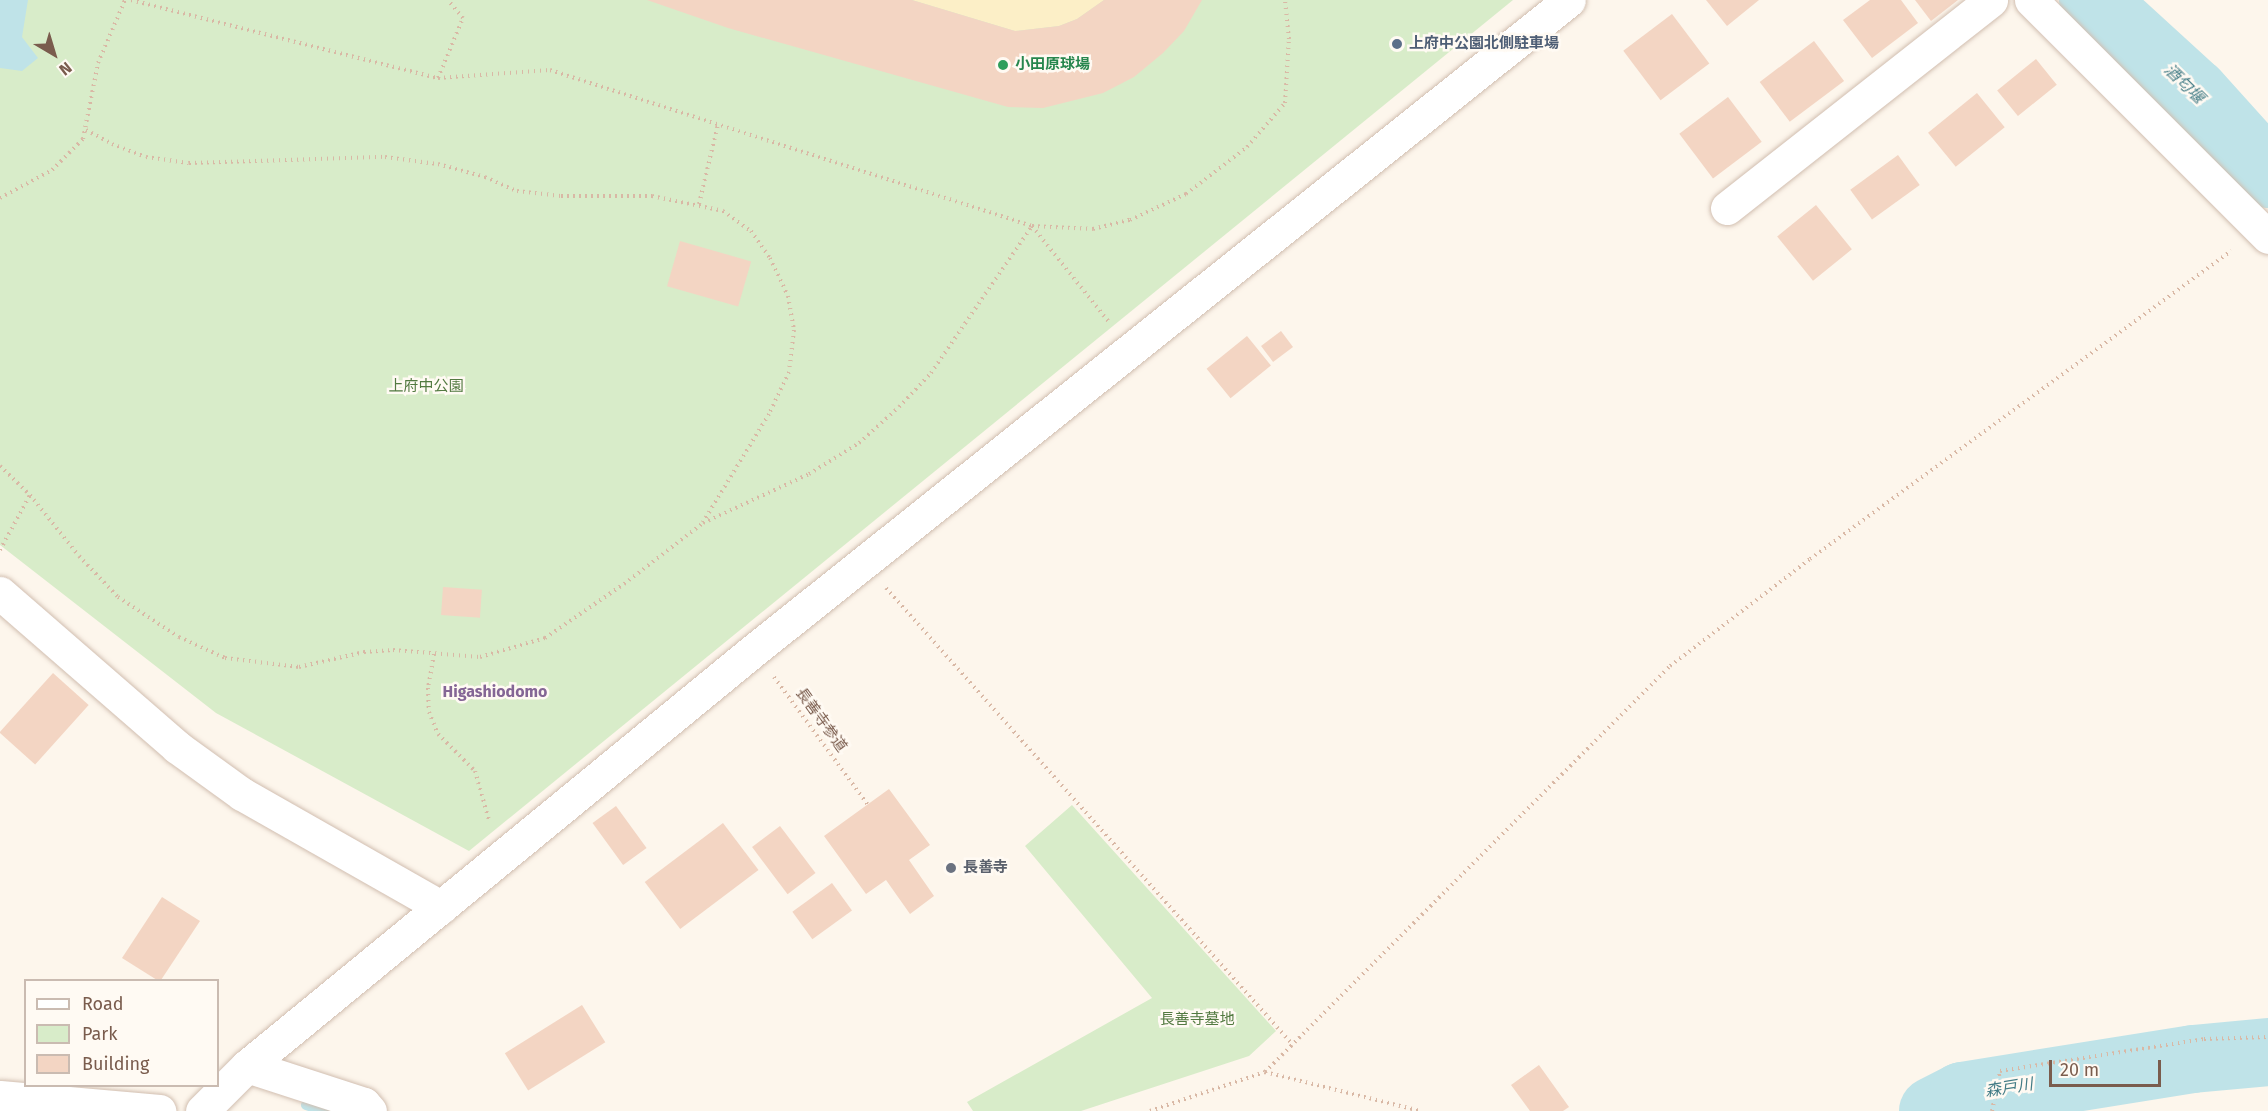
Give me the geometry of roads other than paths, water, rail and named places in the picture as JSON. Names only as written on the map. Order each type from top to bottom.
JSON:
[{"type":"street","points":[[202,1111],[248,1066],[754,650],[1569,0]]},
{"type":"street","points":[[1727,208],[1991,0]]},
{"type":"street","points":[[2031,0],[2264,233]]},
{"type":"street","points":[[0,593],[177,747],[233,787],[441,907]]},
{"type":"street","points":[[248,1066],[364,1104],[370,1111]]},
{"type":"street","points":[[0,1097],[159,1111]]},
{"type":"water","points":[[0,0],[28,0],[22,37],[38,58],[22,71],[0,68]]},
{"type":"waterway","name":"酒匂堰","points":[[2093,0],[2195,93],[2268,174]]},
{"type":"waterway","name":"森戸川","points":[[1933,1111],[1962,1096],[2193,1059],[2268,1052]]},
{"type":"waterway","points":[[306,1105],[324,1111]]},
{"type":"place","name":"上府中公園北側駐車場","points":[[1397,44]]},
{"type":"place","name":"小田原球場","points":[[1003,65]]},
{"type":"place","name":"長善寺","points":[[951,868]]},
{"type":"district","name":"Higashiodomo","points":[[495,692]]},
{"type":"park label","name":"上府中公園","points":[[426,387]]},
{"type":"park label","name":"長善寺墓地","points":[[1197,1020]]}]
